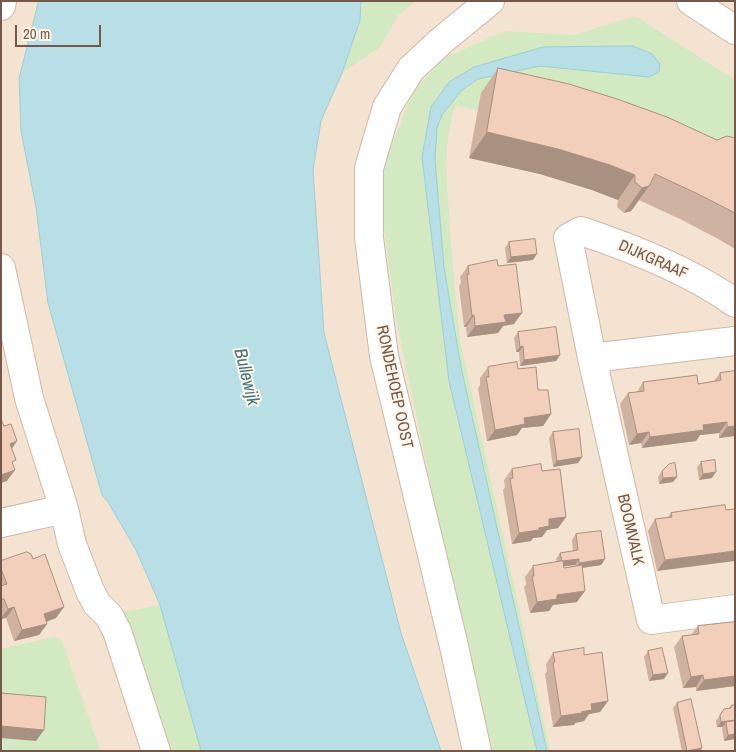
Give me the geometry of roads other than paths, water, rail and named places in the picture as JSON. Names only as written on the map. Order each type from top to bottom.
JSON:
[{"type":"street","points":[[1,6],[2,1]]},
{"type":"street","name":"RONDEHOEP OOST","points":[[477,751],[453,642],[384,356],[369,238],[369,168],[387,107],[411,70],[441,41],[490,1]]},
{"type":"street","points":[[691,1],[735,30]]},
{"type":"street","name":"DIJKGRAAF","points":[[568,238],[581,231],[627,247],[715,288],[735,303]]},
{"type":"street","name":"BOOMVALK","points":[[568,238],[592,358],[651,620],[735,609]]},
{"type":"street","points":[[1,268],[29,398],[64,509],[72,544],[90,591],[97,604],[109,616],[117,631],[156,751]]},
{"type":"street","points":[[592,358],[735,341]]},
{"type":"street","points":[[1,523],[64,509]]},
{"type":"water","name":"Bullewijk","points":[[39,1],[361,1],[360,20],[342,73],[321,121],[313,170],[324,333],[401,633],[441,751],[201,751],[160,605],[136,550],[102,495],[48,303],[36,207],[21,131],[19,79]]},
{"type":"water","points":[[633,46],[652,54],[660,64],[659,72],[649,77],[540,66],[478,79],[461,91],[442,115],[437,128],[435,159],[444,267],[461,367],[547,751],[537,751],[449,381],[422,157],[431,107],[449,82],[474,67],[543,47]]}]
